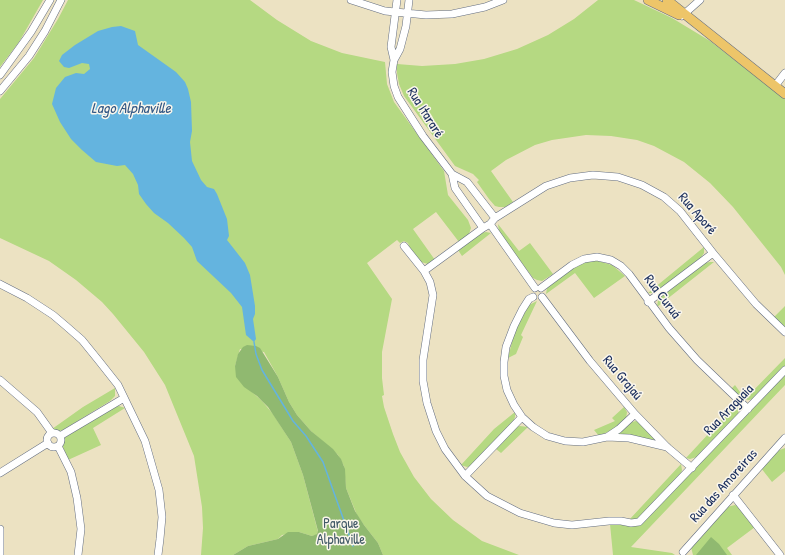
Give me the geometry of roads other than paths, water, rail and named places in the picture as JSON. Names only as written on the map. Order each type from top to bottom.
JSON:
[{"type":"main road","points":[[648,0],[683,15]]},
{"type":"main road","points":[[666,0],[683,15],[785,94]]},
{"type":"street","points":[[0,75],[31,32],[50,0]]},
{"type":"street","points":[[0,91],[29,56],[45,31],[61,0]]},
{"type":"street","points":[[351,0],[385,11],[426,15],[452,14],[484,7],[503,0]]},
{"type":"street","name":"Rua Itararé","points":[[397,0],[392,48],[394,60],[392,72],[394,86],[398,97],[423,136],[452,174]]},
{"type":"street","name":"Rua Itararé","points":[[394,60],[400,49],[408,14],[409,0]]},
{"type":"street","points":[[683,15],[700,0]]},
{"type":"street","points":[[774,86],[785,73]]},
{"type":"street","points":[[452,174],[468,182],[538,288],[543,293],[542,297],[538,299],[533,297]]},
{"type":"street","points":[[452,174],[455,188],[483,228]]},
{"type":"street","name":"Rua Aporé","points":[[424,271],[493,221],[546,186],[570,178],[593,175],[618,177],[642,185],[664,197],[680,211],[756,304],[785,332]]},
{"type":"street","name":"Rua Araguaia","points":[[404,246],[424,271],[430,282],[434,295],[423,360],[423,381],[426,403],[436,431],[445,449],[466,476],[487,496],[520,513],[554,523],[572,524],[609,521],[631,523],[639,522],[785,370]]},
{"type":"street","points":[[648,302],[713,253]]},
{"type":"street","name":"Rua Curuá","points":[[538,288],[572,265],[584,259],[597,257],[611,260],[621,266],[629,274],[668,328],[697,360],[748,409]]},
{"type":"street","points":[[0,284],[27,298],[53,315],[82,340],[118,386],[145,441],[159,490],[162,517],[158,555]]},
{"type":"street","points":[[533,297],[532,291],[538,288]]},
{"type":"street","points":[[533,297],[529,299],[514,326],[506,347],[504,362],[504,376],[507,390],[522,417],[533,427],[547,436],[565,441],[583,442],[607,437],[629,438],[667,447]]},
{"type":"street","name":"Rua Grajaú","points":[[542,297],[590,360],[636,414],[667,447],[692,468]]},
{"type":"street","points":[[0,380],[37,412],[52,433],[57,433],[60,436],[61,442],[58,446]]},
{"type":"street","points":[[60,436],[124,398]]},
{"type":"street","points":[[607,437],[636,414]]},
{"type":"street","points":[[466,476],[522,417]]},
{"type":"street","points":[[48,443],[48,437],[52,433]]},
{"type":"street","name":"Rua das Amoreiras","points":[[683,552],[785,438]]},
{"type":"street","points":[[48,443],[53,447],[58,446]]},
{"type":"street","points":[[0,473],[48,443]]},
{"type":"street","points":[[58,446],[71,472],[77,498],[81,529],[78,555]]},
{"type":"street","points":[[733,495],[780,555]]},
{"type":"street","points":[[0,529],[0,555]]},
{"type":"water","name":"Lago Alphaville","points":[[121,26],[135,31],[138,45],[176,72],[185,82],[188,89],[191,102],[192,131],[190,142],[192,161],[201,180],[207,187],[214,189],[217,194],[227,219],[229,236],[227,240],[245,263],[250,275],[255,306],[255,314],[253,319],[256,339],[254,342],[246,335],[242,307],[231,293],[197,261],[192,247],[184,238],[168,223],[154,213],[146,204],[139,194],[138,185],[133,174],[125,165],[117,166],[96,162],[82,150],[71,139],[60,122],[52,104],[56,88],[65,77],[76,73],[84,74],[90,69],[89,64],[82,63],[69,68],[64,67],[59,61],[62,55],[98,31]]},
{"type":"waterway","points":[[254,342],[256,354],[262,370],[293,421],[306,436],[323,462],[353,546]]},
{"type":"park label","name":"Parque Alphaville","points":[[341,532]]}]
